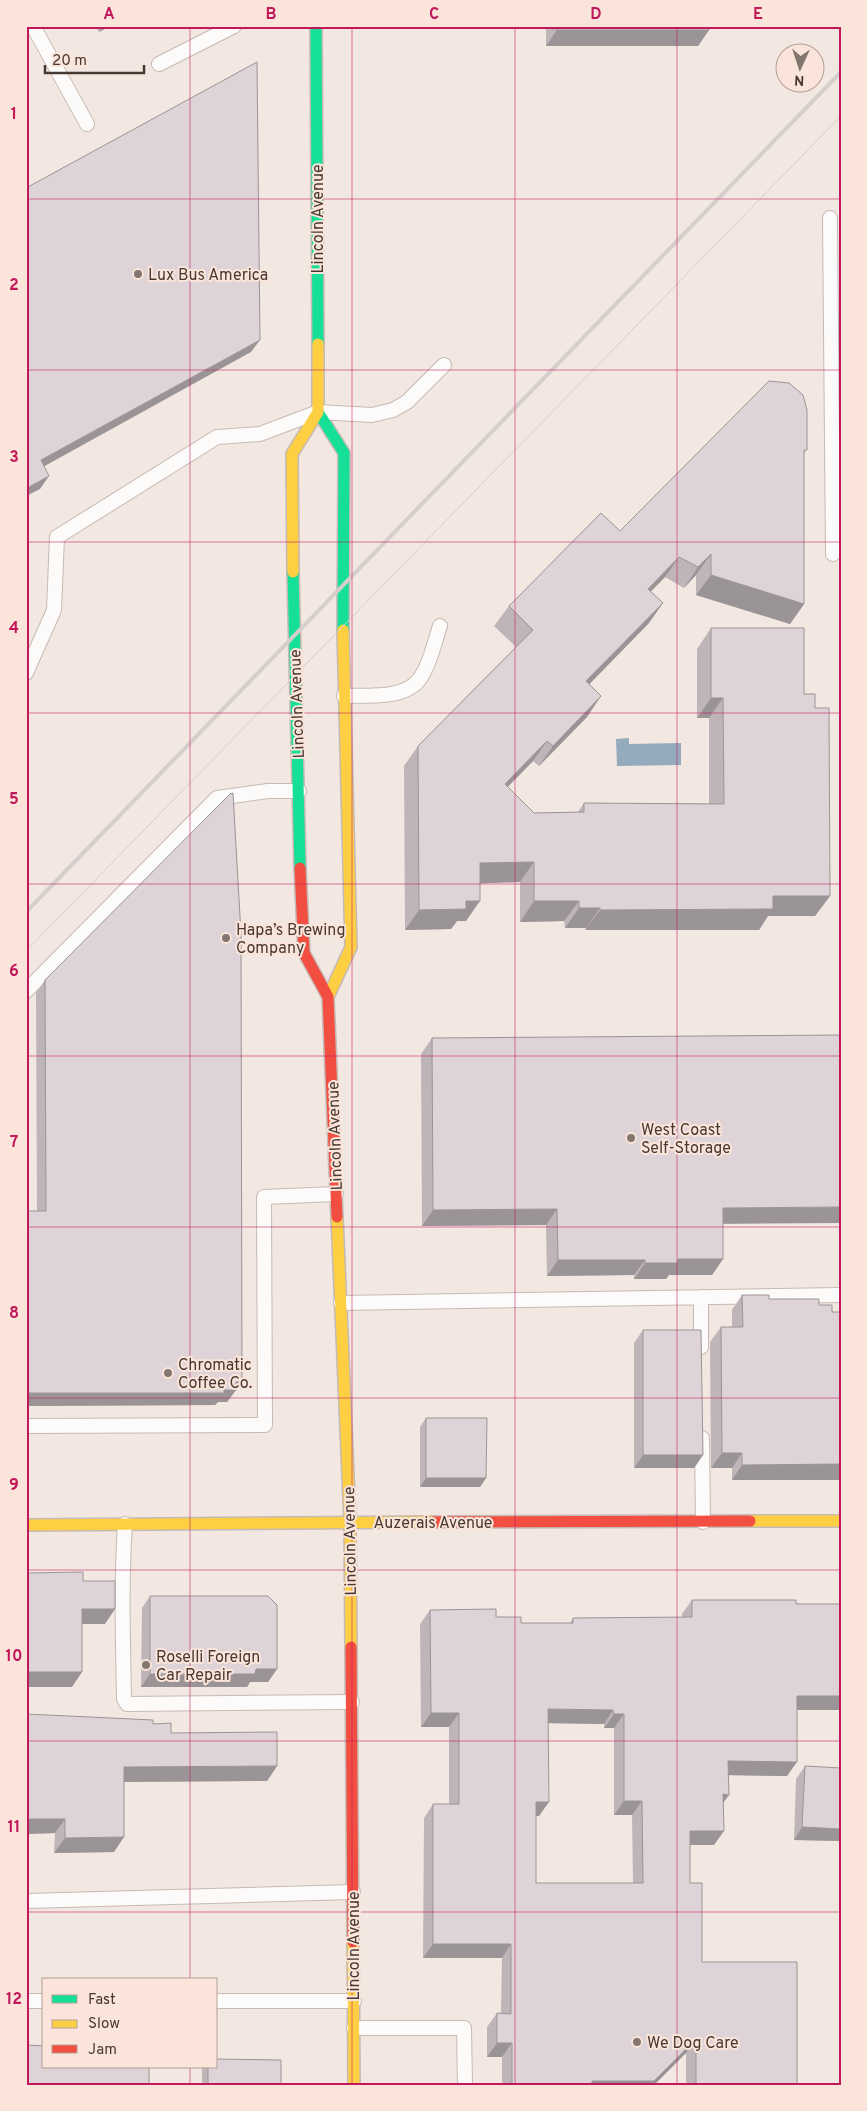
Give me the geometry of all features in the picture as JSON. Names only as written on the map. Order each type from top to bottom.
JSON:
[{"type":"main road","name":"Lincoln Avenue","points":[[316,26],[318,412],[292,454],[294,657],[304,954],[328,997],[341,1303],[350,1522],[354,2085]]},
{"type":"main road","name":"Lincoln Avenue","points":[[318,412],[344,453],[344,696],[351,947],[328,997]]},
{"type":"main road","name":"Auzerais Avenue","points":[[26,1525],[841,1521]]},
{"type":"lane","points":[[33,26],[88,124]]},
{"type":"lane","points":[[159,64],[234,26]]},
{"type":"lane","points":[[830,218],[833,554]]},
{"type":"lane","points":[[26,673],[54,610],[57,537],[217,437],[260,434],[318,412],[372,415],[393,410],[406,402],[444,365]]},
{"type":"lane","points":[[344,696],[407,690],[420,679],[440,626]]},
{"type":"lane","points":[[26,991],[217,798],[268,791],[299,791]]},
{"type":"lane","points":[[26,1426],[265,1425],[264,1197],[336,1194]]},
{"type":"lane","points":[[341,1303],[841,1295]]},
{"type":"lane","points":[[701,1298],[701,1356]]},
{"type":"lane","points":[[702,1424],[703,1522]]},
{"type":"lane","points":[[124,1524],[122,1610],[124,1699],[127,1704],[352,1702]]},
{"type":"lane","points":[[26,1901],[353,1892]]},
{"type":"lane","points":[[26,2001],[42,2001]]},
{"type":"lane","points":[[218,2001],[354,2001]]},
{"type":"lane","points":[[354,2028],[464,2028],[465,2085]]},
{"type":"water","points":[[629,738],[629,744],[681,743],[681,765],[617,766],[616,739]]},
{"type":"building","points":[[557,26],[709,26],[709,30],[557,30]]},
{"type":"building","name":"Lux Bus America","points":[[257,62],[260,340],[41,460],[49,476],[29,487],[28,514],[26,514],[26,188]]},
{"type":"building","points":[[769,381],[789,383],[803,395],[807,410],[807,450],[804,450],[804,604],[711,575],[711,554],[698,567],[679,557],[648,589],[663,603],[586,681],[601,696],[553,746],[547,741],[505,784],[534,813],[584,812],[584,803],[724,804],[723,698],[711,698],[711,628],[804,628],[804,694],[815,694],[815,708],[829,708],[830,896],[773,896],[773,909],[600,910],[600,908],[579,908],[579,901],[534,901],[534,862],[480,863],[480,901],[466,901],[466,909],[419,910],[418,746],[533,630],[509,606],[601,513],[620,531]]},
{"type":"building","points":[[233,793],[241,934],[242,1382],[236,1382],[236,1390],[224,1390],[224,1393],[26,1393],[26,1211],[46,1211],[45,980]]},
{"type":"building","name":"West Coast Self-Storage","points":[[841,1035],[841,1207],[723,1208],[723,1259],[678,1259],[677,1263],[645,1263],[645,1260],[558,1260],[557,1209],[433,1210],[432,1038]]},
{"type":"building","points":[[742,1295],[769,1295],[769,1299],[819,1299],[819,1305],[832,1305],[832,1312],[841,1312],[841,1464],[742,1465],[742,1453],[722,1453],[721,1327],[743,1327]]},
{"type":"building","points":[[643,1330],[701,1330],[703,1455],[643,1455]]},
{"type":"building","points":[[426,1418],[487,1418],[486,1478],[426,1478]]},
{"type":"building","points":[[83,1572],[83,1581],[115,1581],[115,1609],[82,1609],[82,1672],[26,1672],[26,1573]]},
{"type":"building","points":[[150,1596],[268,1596],[277,1605],[277,1669],[256,1669],[255,1674],[150,1674]]},
{"type":"building","points":[[692,1600],[796,1600],[796,1604],[841,1604],[841,1696],[797,1696],[797,1762],[728,1761],[729,1795],[723,1794],[724,1831],[690,1831],[690,1883],[702,1883],[702,1962],[797,1962],[797,2085],[696,2085],[696,2039],[654,2081],[592,2081],[592,2085],[512,2085],[512,2043],[497,2043],[497,2013],[511,2014],[511,1944],[433,1944],[433,1804],[459,1804],[459,1713],[431,1713],[430,1610],[496,1609],[496,1617],[521,1617],[521,1623],[573,1623],[573,1618],[692,1617]],"holes":[[[548,1709],[613,1710],[614,1714],[624,1714],[624,1801],[642,1801],[643,1883],[536,1883],[536,1802],[549,1802]]]},
{"type":"building","points":[[26,1714],[153,1720],[153,1724],[171,1723],[171,1733],[277,1732],[277,1766],[124,1767],[124,1837],[65,1838],[65,1819],[26,1819]]},
{"type":"building","points":[[805,1766],[841,1768],[841,1829],[802,1827]]},
{"type":"building","points":[[27,2045],[42,2046],[42,2068],[149,2068],[149,2085],[28,2085]]},
{"type":"building","points":[[218,2059],[281,2060],[281,2085],[208,2085],[208,2068],[218,2068]]},
{"type":"tram line","points":[[26,951],[841,116]]},
{"type":"railway","points":[[26,912],[841,72]]},
{"type":"traffic: fast","points":[[316,26],[318,344]]},
{"type":"traffic: fast","points":[[318,412],[344,453],[343,630]]},
{"type":"traffic: fast","points":[[293,572],[300,868]]},
{"type":"traffic: slow","points":[[293,572],[292,454],[318,412],[318,344]]},
{"type":"traffic: slow","points":[[328,997],[351,947],[343,630]]},
{"type":"traffic: slow","points":[[337,1217],[350,1522],[351,1647]]},
{"type":"traffic: slow","points":[[750,1521],[841,1521]]},
{"type":"traffic: slow","points":[[26,1525],[433,1522]]},
{"type":"traffic: slow","points":[[353,1942],[354,2085]]},
{"type":"traffic: jam","points":[[300,868],[304,953],[328,997],[337,1217]]},
{"type":"traffic: jam","points":[[433,1522],[750,1521]]},
{"type":"traffic: jam","points":[[351,1647],[353,1942]]},
{"type":"place","name":"Lux Bus America","points":[[138,274]]},
{"type":"place","name":"Hapa’s Brewing Company","points":[[226,938]]},
{"type":"place","name":"West Coast Self-Storage","points":[[631,1138]]},
{"type":"place","name":"Chromatic Coffee Co.","points":[[168,1373]]},
{"type":"place","name":"Roselli Foreign Car Repair","points":[[146,1665]]},
{"type":"place","name":"We Dog Care","points":[[637,2042]]}]
